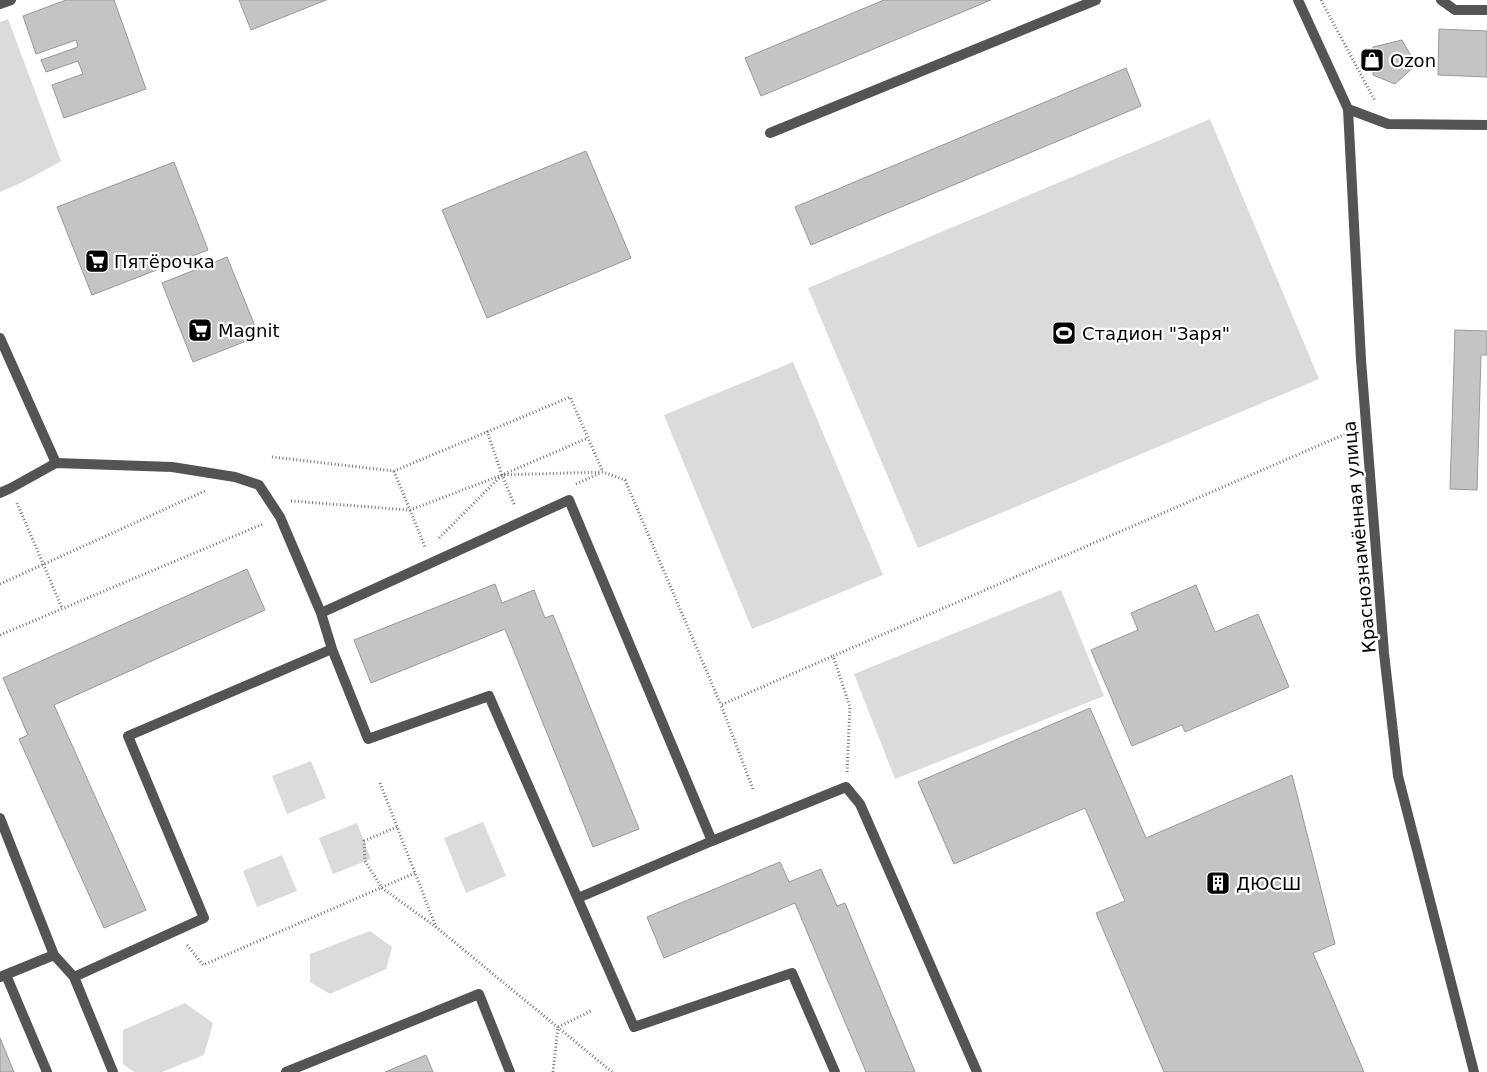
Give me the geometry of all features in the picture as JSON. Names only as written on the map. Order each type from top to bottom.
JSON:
[{"type":"street","points":[[0,4],[11,0]]},
{"type":"street","points":[[770,133],[1096,0]]},
{"type":"street","name":"Краснознамённая улица","points":[[1298,0],[1348,109],[1361,360],[1384,653],[1398,776],[1474,1072]]},
{"type":"street","points":[[1441,0],[1455,10],[1487,10]]},
{"type":"street","points":[[1348,109],[1388,124],[1487,125]]},
{"type":"street","points":[[0,338],[56,463]]},
{"type":"street","points":[[0,493],[56,463],[172,467],[235,477],[259,485],[280,517],[321,613],[332,649],[368,739],[489,696],[634,1027],[792,973],[835,1072]]},
{"type":"street","points":[[321,613],[569,500],[712,841]]},
{"type":"street","points":[[74,977],[204,918],[128,736],[332,649]]},
{"type":"street","points":[[578,898],[846,787],[860,804],[977,1072]]},
{"type":"street","points":[[0,818],[54,955],[74,977],[113,1072]]},
{"type":"street","points":[[47,1072],[3,976],[54,955]]},
{"type":"street","points":[[286,1072],[479,994],[510,1072]]},
{"type":"path","points":[[1321,0],[1388,124]]},
{"type":"path","points":[[272,457],[394,471],[570,397],[603,472]]},
{"type":"path","points":[[488,431],[502,475],[517,511]]},
{"type":"path","points":[[721,705],[1352,431]]},
{"type":"path","points":[[291,502],[410,510],[502,475],[588,438]]},
{"type":"path","points":[[394,471],[426,551],[502,475],[603,472],[625,480],[721,705],[753,789]]},
{"type":"path","points":[[568,487],[603,472]]},
{"type":"path","points":[[0,584],[235,477]]},
{"type":"path","points":[[11,488],[62,608]]},
{"type":"path","points":[[0,634],[280,517]]},
{"type":"path","points":[[833,656],[850,707],[846,787]]},
{"type":"path","points":[[380,783],[436,927]]},
{"type":"path","points":[[397,827],[364,841],[365,862],[382,888],[436,927],[612,1072]]},
{"type":"path","points":[[177,931],[203,965],[415,873]]},
{"type":"path","points":[[558,1027],[591,1011]]},
{"type":"path","points":[[554,1072],[558,1027]]},
{"type":"shaded area","points":[[8,19],[61,161],[23,182],[0,192],[0,22]]},
{"type":"shaded area","name":"Стадион \"Заря\"","points":[[1210,119],[1319,379],[918,548],[808,288]]},
{"type":"shaded area","points":[[793,362],[883,575],[752,629],[664,415]]},
{"type":"shaded area","points":[[1061,590],[1104,696],[895,779],[854,674]]},
{"type":"shaded area","points":[[311,761],[326,798],[287,814],[272,776]]},
{"type":"shaded area","points":[[483,822],[506,876],[466,893],[444,838]]},
{"type":"shaded area","points":[[357,823],[371,859],[333,874],[319,838]]},
{"type":"shaded area","points":[[282,855],[297,891],[257,907],[243,871]]},
{"type":"shaded area","points":[[370,931],[392,947],[386,969],[330,994],[310,982],[310,954]]},
{"type":"shaded area","points":[[185,1003],[213,1023],[204,1055],[162,1072],[134,1072],[123,1064],[123,1030]]},
{"type":"building","points":[[66,0],[114,0],[146,89],[64,118],[52,85],[83,74],[78,61],[46,72],[41,60],[78,47],[76,40],[36,54],[23,16]]},
{"type":"building","points":[[239,0],[326,0],[251,30]]},
{"type":"building","points":[[884,0],[991,0],[761,96],[745,58]]},
{"type":"building","points":[[1439,29],[1487,31],[1487,77],[1438,75]]},
{"type":"building","points":[[1402,40],[1416,65],[1395,84],[1373,75],[1373,47]]},
{"type":"building","points":[[1126,68],[1141,106],[811,245],[795,207]]},
{"type":"building","points":[[586,151],[631,258],[487,318],[442,210]]},
{"type":"building","points":[[174,162],[208,250],[92,295],[57,207]]},
{"type":"building","points":[[227,257],[259,336],[193,362],[162,283]]},
{"type":"building","points":[[1455,330],[1487,331],[1487,355],[1481,355],[1477,490],[1450,489]]},
{"type":"building","points":[[247,569],[265,610],[54,705],[146,910],[104,928],[19,739],[28,735],[3,678]]},
{"type":"building","points":[[495,584],[502,603],[534,590],[545,618],[553,615],[639,829],[593,847],[505,629],[371,683],[354,640]]},
{"type":"building","points":[[1196,585],[1215,632],[1258,614],[1289,687],[1185,732],[1182,725],[1132,746],[1091,650],[1138,630],[1131,613]]},
{"type":"building","name":"ДЮСШ","points":[[1090,708],[1146,838],[1292,775],[1335,944],[1313,953],[1364,1072],[1164,1072],[1096,913],[1125,901],[1085,808],[954,864],[918,782]]},
{"type":"building","points":[[780,862],[789,882],[821,869],[837,906],[845,903],[915,1072],[866,1072],[795,903],[664,958],[647,917]]},
{"type":"building","points":[[0,1038],[14,1072],[0,1072]]},
{"type":"building","points":[[426,1055],[433,1072],[385,1072]]},
{"type":"place","name":"Ozon","points":[[1372,60]]},
{"type":"place","name":"Пятёрочка","points":[[97,261]]},
{"type":"place","name":"Magnit","points":[[200,330]]},
{"type":"place","name":"Стадион \"Заря\"","points":[[1064,333]]},
{"type":"place","name":"ДЮСШ","points":[[1218,883]]}]
